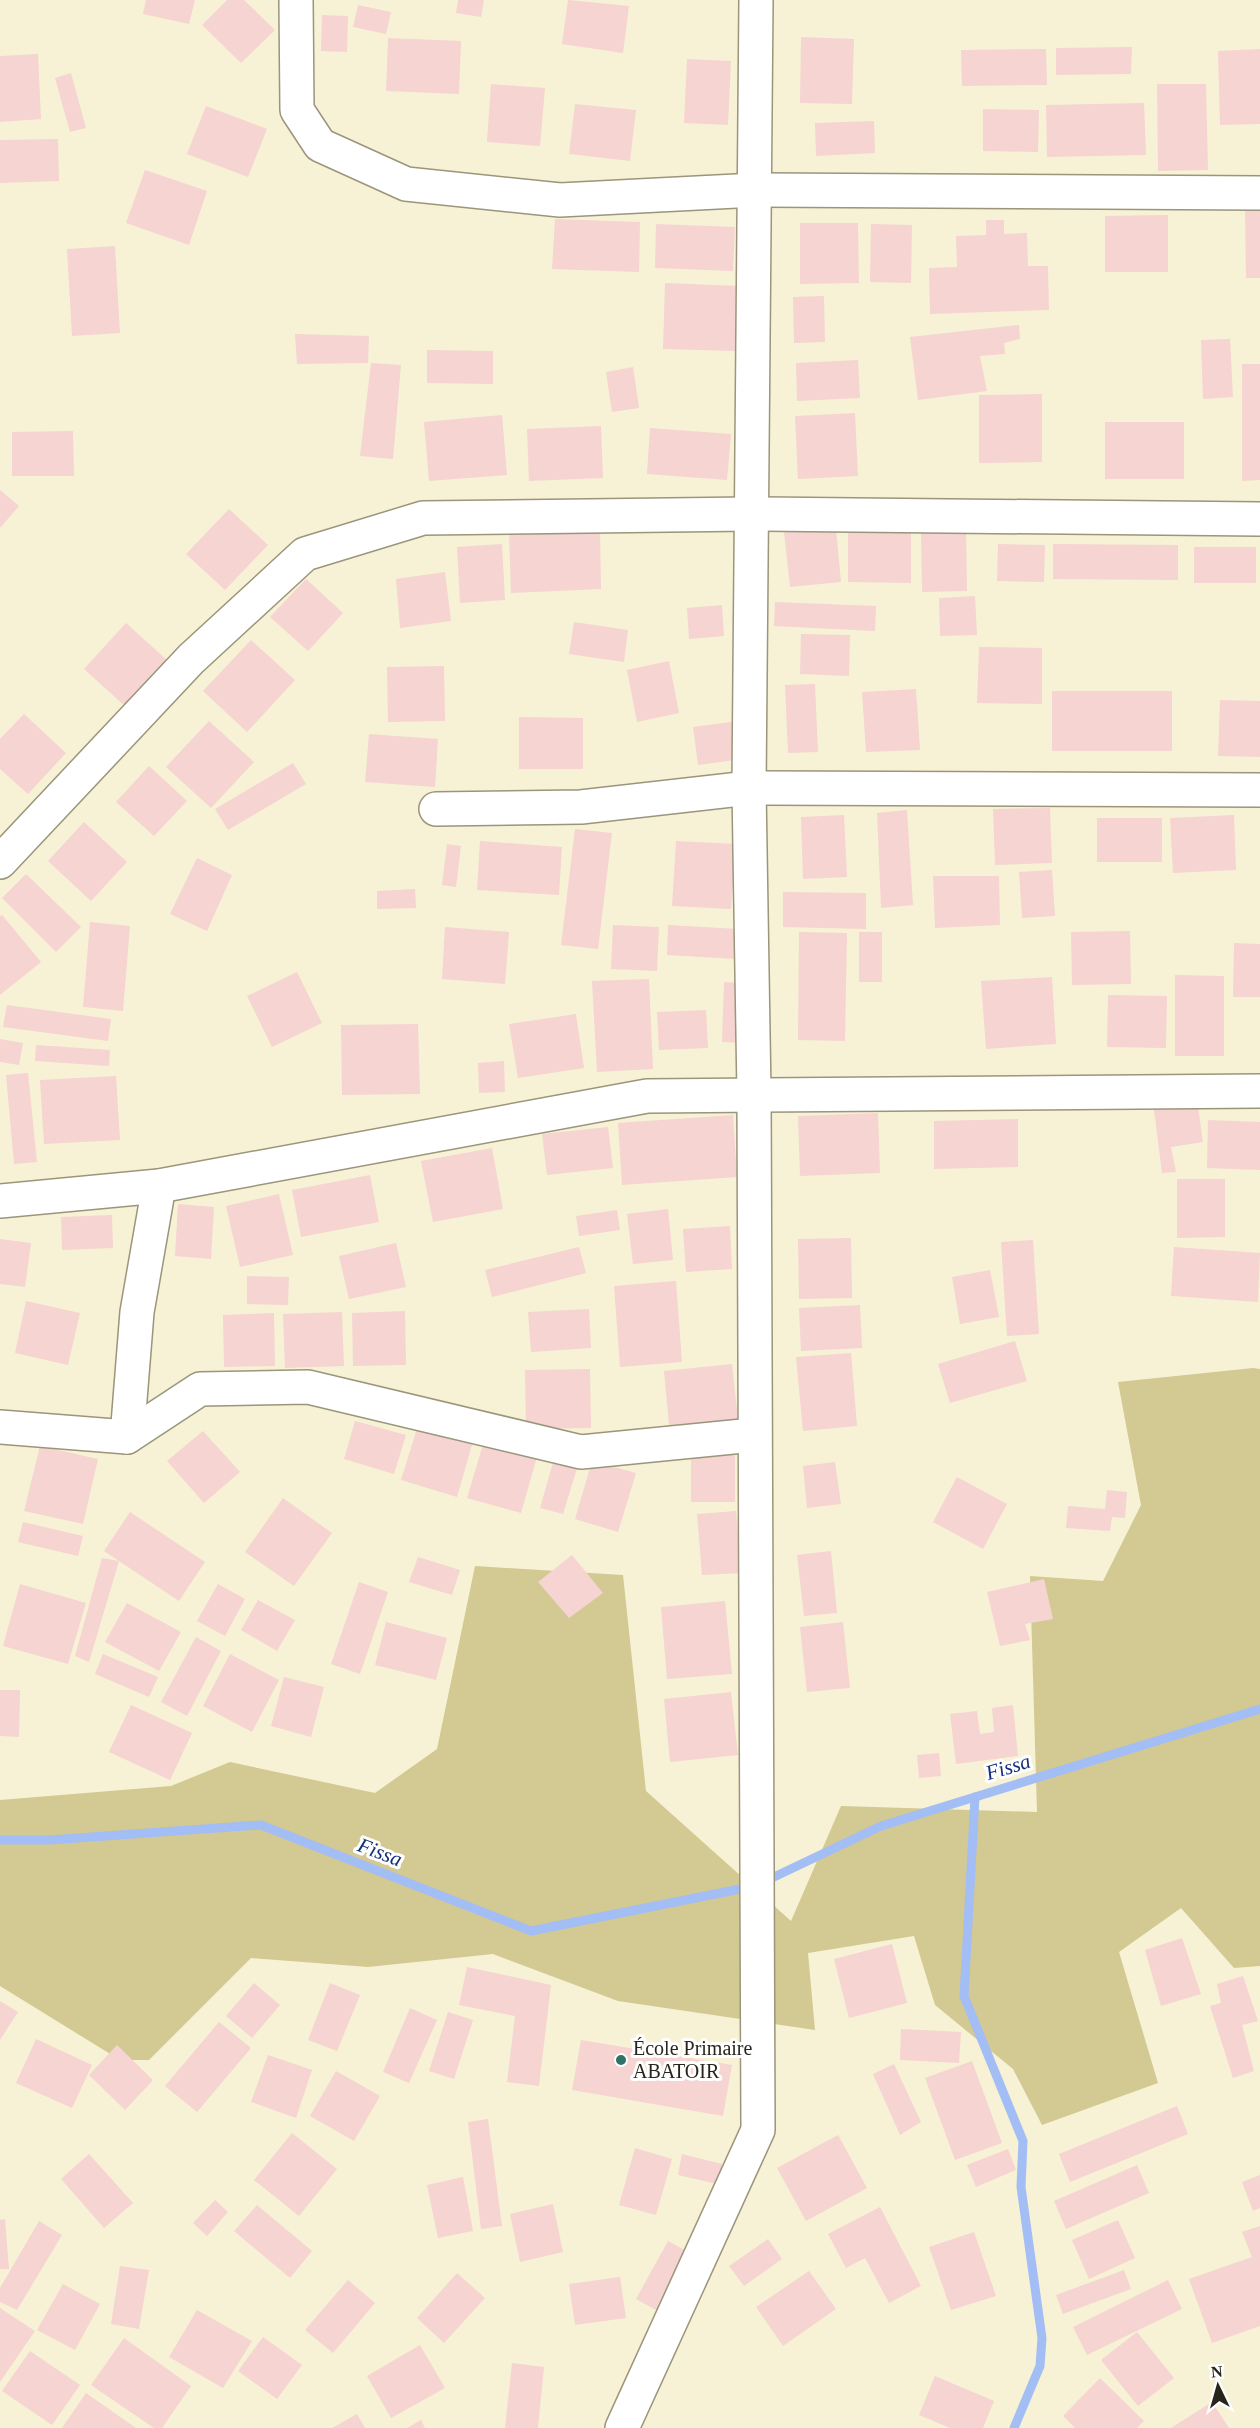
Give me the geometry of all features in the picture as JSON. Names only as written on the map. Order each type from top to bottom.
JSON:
[{"type":"street","points":[[296,0],[297,110],[320,145],[406,184],[560,200],[756,190],[1260,193]]},
{"type":"street","points":[[622,2428],[758,2130],[753,1435],[754,1094],[749,788],[756,0]]},
{"type":"street","points":[[0,862],[191,659],[305,554],[423,518],[750,514],[1260,519]]},
{"type":"street","points":[[436,809],[581,807],[749,788],[1260,790]]},
{"type":"street","points":[[0,1201],[159,1186],[647,1095],[1260,1091]]},
{"type":"street","points":[[127,1437],[137,1312],[159,1186]]},
{"type":"street","points":[[0,1427],[127,1437],[200,1389],[308,1387],[582,1452],[753,1435]]},
{"type":"shaded area","points":[[1260,1369],[1260,1966],[1234,1968],[1181,1908],[1119,1952],[1158,2083],[1042,2125],[1013,2069],[935,2005],[914,1936],[808,1953],[815,2030],[618,2001],[493,1954],[368,1967],[251,1958],[149,2060],[120,2060],[0,1986],[0,1800],[171,1786],[230,1762],[375,1793],[437,1749],[475,1566],[623,1575],[646,1791],[791,1921],[841,1806],[1037,1812],[1030,1576],[1103,1581],[1141,1505],[1118,1382]]},
{"type":"building","points":[[146,0],[195,0],[189,24],[143,14]]},
{"type":"building","points":[[227,0],[244,0],[275,30],[241,63],[202,25]]},
{"type":"building","points":[[458,0],[484,0],[481,17],[456,13]]},
{"type":"building","points":[[568,0],[629,6],[623,53],[562,44]]},
{"type":"building","points":[[358,5],[391,12],[386,34],[353,27]]},
{"type":"building","points":[[322,15],[348,16],[347,52],[321,51]]},
{"type":"building","points":[[801,37],[854,39],[852,104],[800,103]]},
{"type":"building","points":[[388,38],[461,41],[459,94],[386,91]]},
{"type":"building","points":[[1132,47],[1131,74],[1056,75],[1056,48]]},
{"type":"building","points":[[1046,49],[1047,85],[962,86],[961,50]]},
{"type":"building","points":[[1260,49],[1260,124],[1220,125],[1218,51]]},
{"type":"building","points":[[38,54],[41,119],[0,122],[0,56]]},
{"type":"building","points":[[687,59],[731,61],[728,125],[684,123]]},
{"type":"building","points":[[71,73],[86,128],[70,132],[55,78]]},
{"type":"building","points":[[491,84],[545,88],[540,146],[487,142]]},
{"type":"building","points":[[1157,84],[1206,84],[1208,170],[1158,171]]},
{"type":"building","points":[[1144,103],[1146,155],[1047,157],[1046,105]]},
{"type":"building","points":[[575,104],[636,110],[630,161],[569,154]]},
{"type":"building","points":[[206,106],[267,129],[248,177],[187,154]]},
{"type":"building","points":[[983,109],[1039,110],[1038,152],[983,151]]},
{"type":"building","points":[[874,121],[875,153],[816,156],[815,123]]},
{"type":"building","points":[[58,139],[59,181],[0,183],[0,140]]},
{"type":"building","points":[[145,170],[207,191],[189,245],[126,223]]},
{"type":"building","points":[[1245,207],[1260,207],[1260,278],[1246,278]]},
{"type":"building","points":[[1168,215],[1168,272],[1105,272],[1105,216]]},
{"type":"building","points":[[555,219],[640,222],[639,272],[552,269]]},
{"type":"building","points":[[986,220],[1004,220],[1004,234],[1027,233],[1028,266],[1048,266],[1049,310],[930,314],[929,268],[957,267],[956,236],[986,235]]},
{"type":"building","points":[[800,223],[858,223],[859,283],[800,284]]},
{"type":"building","points":[[656,224],[735,227],[733,271],[655,268]]},
{"type":"building","points":[[871,224],[912,225],[911,283],[870,282]]},
{"type":"building","points":[[115,246],[120,333],[72,336],[67,249]]},
{"type":"building","points":[[665,283],[739,286],[737,351],[663,349]]},
{"type":"building","points":[[824,296],[825,342],[794,343],[793,297]]},
{"type":"building","points":[[1019,325],[1020,339],[1004,343],[1005,354],[980,356],[987,391],[918,400],[910,337]]},
{"type":"building","points":[[295,334],[369,336],[368,363],[297,364]]},
{"type":"building","points":[[1230,339],[1233,397],[1203,399],[1201,340]]},
{"type":"building","points":[[427,350],[493,351],[493,384],[427,383]]},
{"type":"building","points":[[858,360],[860,398],[797,401],[796,363]]},
{"type":"building","points":[[371,363],[401,365],[393,459],[360,456]]},
{"type":"building","points":[[1242,364],[1260,364],[1260,480],[1242,481]]},
{"type":"building","points":[[633,367],[639,408],[612,412],[606,372]]},
{"type":"building","points":[[1042,394],[1042,462],[979,463],[979,395]]},
{"type":"building","points":[[855,413],[858,476],[798,479],[795,416]]},
{"type":"building","points":[[502,415],[507,475],[429,481],[424,422]]},
{"type":"building","points":[[1105,422],[1184,422],[1184,479],[1105,479]]},
{"type":"building","points":[[601,426],[603,478],[529,481],[527,429]]},
{"type":"building","points":[[650,428],[731,434],[727,480],[647,474]]},
{"type":"building","points":[[73,431],[74,476],[12,476],[12,432]]},
{"type":"building","points":[[0,490],[19,506],[0,528]]},
{"type":"building","points":[[229,509],[268,545],[225,590],[186,554]]},
{"type":"building","points":[[835,518],[841,582],[790,587],[783,523]]},
{"type":"building","points":[[966,526],[967,591],[922,592],[921,527]]},
{"type":"building","points":[[848,528],[911,529],[911,583],[848,582]]},
{"type":"building","points":[[600,530],[601,589],[511,593],[509,533]]},
{"type":"building","points":[[502,544],[505,600],[460,603],[457,547]]},
{"type":"building","points":[[998,544],[1045,545],[1044,582],[997,581]]},
{"type":"building","points":[[1053,544],[1178,545],[1178,580],[1053,579]]},
{"type":"building","points":[[1194,547],[1256,547],[1256,583],[1194,583]]},
{"type":"building","points":[[445,572],[451,621],[400,628],[396,579]]},
{"type":"building","points":[[306,579],[343,613],[308,651],[270,617]]},
{"type":"building","points":[[975,596],[977,635],[940,636],[939,598]]},
{"type":"building","points":[[775,602],[876,606],[875,631],[774,626]]},
{"type":"building","points":[[722,605],[724,636],[689,639],[687,608]]},
{"type":"building","points":[[574,622],[628,630],[624,662],[569,654]]},
{"type":"building","points":[[126,623],[169,662],[126,707],[84,669]]},
{"type":"building","points":[[801,634],[850,635],[849,676],[800,674]]},
{"type":"building","points":[[251,640],[295,680],[247,732],[203,691]]},
{"type":"building","points":[[979,647],[1042,648],[1042,704],[977,703]]},
{"type":"building","points":[[669,661],[679,713],[637,722],[627,670]]},
{"type":"building","points":[[444,666],[445,721],[388,722],[387,667]]},
{"type":"building","points":[[815,684],[818,752],[788,753],[785,685]]},
{"type":"building","points":[[916,689],[920,750],[866,752],[862,692]]},
{"type":"building","points":[[1052,691],[1172,691],[1172,751],[1052,751]]},
{"type":"building","points":[[1220,700],[1260,701],[1260,757],[1218,756]]},
{"type":"building","points":[[24,714],[66,753],[28,794],[0,769],[0,739]]},
{"type":"building","points":[[519,717],[583,718],[583,769],[519,769]]},
{"type":"building","points":[[209,721],[254,762],[211,808],[166,767]]},
{"type":"building","points":[[738,721],[742,759],[698,765],[693,727]]},
{"type":"building","points":[[369,734],[438,739],[435,787],[365,782]]},
{"type":"building","points":[[293,763],[306,784],[228,830],[215,809]]},
{"type":"building","points":[[149,766],[187,801],[154,836],[116,802]]},
{"type":"building","points":[[1050,808],[1052,863],[995,865],[993,809]]},
{"type":"building","points":[[907,810],[913,905],[881,908],[877,813]]},
{"type":"building","points":[[844,815],[847,877],[803,879],[801,817]]},
{"type":"building","points":[[1234,815],[1236,870],[1173,873],[1170,818]]},
{"type":"building","points":[[1097,818],[1162,818],[1162,862],[1097,862]]},
{"type":"building","points":[[84,822],[127,862],[91,901],[48,861]]},
{"type":"building","points":[[575,829],[612,833],[598,949],[561,945]]},
{"type":"building","points":[[480,841],[562,847],[559,895],[477,890]]},
{"type":"building","points":[[676,841],[735,844],[731,909],[672,906]]},
{"type":"building","points":[[447,844],[461,846],[456,887],[442,885]]},
{"type":"building","points":[[197,858],[232,875],[207,931],[170,914]]},
{"type":"building","points":[[1052,870],[1055,916],[1022,918],[1019,872]]},
{"type":"building","points":[[26,874],[81,927],[56,952],[2,898]]},
{"type":"building","points":[[933,876],[999,876],[1000,925],[935,928]]},
{"type":"building","points":[[415,889],[416,908],[377,909],[377,891]]},
{"type":"building","points":[[783,892],[866,893],[866,929],[783,927]]},
{"type":"building","points":[[2,915],[41,962],[0,995],[0,916]]},
{"type":"building","points":[[90,922],[130,926],[123,1011],[83,1007]]},
{"type":"building","points":[[613,925],[659,927],[657,971],[611,969]]},
{"type":"building","points":[[668,925],[738,929],[737,959],[667,955]]},
{"type":"building","points":[[445,927],[509,932],[505,984],[442,979]]},
{"type":"building","points":[[1130,931],[1131,984],[1072,985],[1071,932]]},
{"type":"building","points":[[799,932],[847,933],[845,1041],[798,1040]]},
{"type":"building","points":[[859,932],[882,932],[882,982],[859,982]]},
{"type":"building","points":[[1234,943],[1260,944],[1260,997],[1233,997]]},
{"type":"building","points":[[297,972],[322,1023],[272,1047],[247,996]]},
{"type":"building","points":[[1175,975],[1224,976],[1224,1056],[1175,1056]]},
{"type":"building","points":[[1052,977],[1056,1044],[986,1049],[981,981]]},
{"type":"building","points":[[649,979],[653,1069],[597,1072],[592,981]]},
{"type":"building","points":[[724,982],[744,983],[742,1043],[722,1042]]},
{"type":"building","points":[[1108,995],[1167,996],[1166,1048],[1107,1047]]},
{"type":"building","points":[[7,1005],[111,1019],[108,1041],[3,1027]]},
{"type":"building","points":[[706,1010],[708,1048],[659,1050],[657,1012]]},
{"type":"building","points":[[576,1014],[584,1068],[518,1078],[509,1024]]},
{"type":"building","points":[[418,1024],[420,1094],[342,1095],[341,1025]]},
{"type":"building","points":[[0,1039],[23,1043],[19,1065],[0,1062]]},
{"type":"building","points":[[36,1045],[110,1050],[109,1066],[35,1061]]},
{"type":"building","points":[[504,1061],[505,1092],[479,1093],[478,1063]]},
{"type":"building","points":[[28,1073],[37,1162],[14,1164],[6,1075]]},
{"type":"building","points":[[116,1076],[120,1140],[44,1144],[40,1080]]},
{"type":"building","points":[[1197,1099],[1203,1142],[1171,1147],[1176,1172],[1162,1173],[1153,1102]]},
{"type":"building","points":[[878,1113],[880,1173],[800,1176],[798,1116]]},
{"type":"building","points":[[733,1115],[737,1177],[622,1185],[618,1123]]},
{"type":"building","points":[[1018,1119],[1018,1167],[934,1169],[934,1121]]},
{"type":"building","points":[[1208,1120],[1260,1122],[1260,1170],[1207,1168]]},
{"type":"building","points":[[608,1127],[613,1168],[547,1175],[542,1134]]},
{"type":"building","points":[[492,1148],[503,1209],[433,1222],[421,1161]]},
{"type":"building","points":[[370,1175],[379,1222],[301,1237],[292,1190]]},
{"type":"building","points":[[1177,1179],[1225,1179],[1225,1237],[1177,1238]]},
{"type":"building","points":[[279,1194],[293,1255],[240,1267],[226,1206]]},
{"type":"building","points":[[178,1204],[214,1207],[211,1259],[175,1256]]},
{"type":"building","points":[[668,1209],[673,1260],[633,1264],[627,1214]]},
{"type":"building","points":[[617,1210],[620,1230],[579,1236],[576,1216]]},
{"type":"building","points":[[112,1215],[113,1248],[62,1250],[61,1217]]},
{"type":"building","points":[[730,1226],[732,1269],[686,1272],[683,1229]]},
{"type":"building","points":[[851,1238],[852,1298],[799,1299],[798,1239]]},
{"type":"building","points":[[0,1239],[31,1243],[25,1287],[0,1284]]},
{"type":"building","points":[[1033,1240],[1039,1334],[1007,1336],[1001,1242]]},
{"type":"building","points":[[396,1243],[406,1287],[349,1299],[339,1256]]},
{"type":"building","points":[[579,1247],[586,1273],[492,1297],[485,1270]]},
{"type":"building","points":[[1174,1247],[1260,1253],[1258,1302],[1171,1296]]},
{"type":"building","points":[[990,1270],[999,1317],[960,1324],[952,1277]]},
{"type":"building","points":[[247,1276],[289,1277],[288,1305],[247,1304]]},
{"type":"building","points":[[676,1281],[682,1362],[620,1367],[614,1286]]},
{"type":"building","points":[[26,1301],[80,1313],[68,1365],[15,1353]]},
{"type":"building","points":[[860,1305],[862,1348],[801,1351],[799,1308]]},
{"type":"building","points":[[589,1309],[591,1348],[531,1352],[528,1312]]},
{"type":"building","points":[[405,1311],[406,1365],[353,1366],[352,1313]]},
{"type":"building","points":[[342,1312],[344,1366],[285,1368],[283,1314]]},
{"type":"building","points":[[274,1313],[275,1366],[224,1367],[223,1315]]},
{"type":"building","points":[[1015,1341],[1027,1381],[950,1403],[938,1364]]},
{"type":"building","points":[[851,1353],[857,1426],[803,1431],[796,1357]]},
{"type":"building","points":[[732,1364],[739,1429],[670,1436],[664,1371]]},
{"type":"building","points":[[590,1369],[591,1428],[526,1429],[525,1370]]},
{"type":"building","points":[[355,1421],[406,1435],[394,1474],[344,1459]]},
{"type":"building","points":[[419,1422],[474,1438],[457,1497],[401,1480]]},
{"type":"building","points":[[203,1431],[240,1472],[204,1503],[167,1461]]},
{"type":"building","points":[[484,1441],[537,1457],[521,1513],[467,1498]]},
{"type":"building","points":[[40,1446],[98,1459],[83,1524],[24,1511]]},
{"type":"building","points":[[691,1451],[735,1451],[735,1502],[691,1502]]},
{"type":"building","points":[[554,1459],[578,1465],[563,1514],[540,1508]]},
{"type":"building","points":[[592,1461],[636,1473],[618,1532],[575,1519]]},
{"type":"building","points":[[835,1462],[841,1504],[807,1508],[803,1466]]},
{"type":"building","points":[[957,1477],[1007,1504],[983,1549],[933,1522]]},
{"type":"building","points":[[1107,1490],[1127,1492],[1125,1518],[1112,1517],[1110,1531],[1066,1528],[1068,1506],[1105,1509]]},
{"type":"building","points":[[283,1498],[332,1533],[294,1586],[245,1552]]},
{"type":"building","points":[[736,1511],[741,1573],[702,1575],[697,1514]]},
{"type":"building","points":[[130,1512],[205,1562],[179,1601],[104,1551]]},
{"type":"building","points":[[23,1522],[83,1536],[78,1556],[18,1542]]},
{"type":"building","points":[[831,1551],[837,1613],[804,1616],[797,1555]]},
{"type":"building","points":[[572,1555],[603,1593],[569,1618],[538,1582]]},
{"type":"building","points":[[418,1557],[460,1570],[452,1595],[409,1582]]},
{"type":"building","points":[[102,1558],[119,1561],[89,1662],[75,1656]]},
{"type":"building","points":[[1044,1579],[1053,1619],[1025,1624],[1030,1640],[1000,1646],[987,1592]]},
{"type":"building","points":[[359,1582],[388,1592],[360,1674],[331,1664]]},
{"type":"building","points":[[20,1584],[86,1603],[68,1664],[3,1646]]},
{"type":"building","points":[[218,1584],[245,1599],[225,1636],[197,1621]]},
{"type":"building","points":[[258,1600],[295,1620],[277,1651],[241,1630]]},
{"type":"building","points":[[725,1601],[732,1674],[667,1679],[661,1607]]},
{"type":"building","points":[[127,1603],[181,1632],[159,1671],[105,1642]]},
{"type":"building","points":[[386,1622],[447,1638],[436,1680],[375,1665]]},
{"type":"building","points":[[843,1622],[850,1688],[807,1692],[800,1627]]},
{"type":"building","points":[[196,1637],[221,1651],[187,1716],[161,1702]]},
{"type":"building","points":[[103,1654],[158,1677],[149,1697],[95,1674]]},
{"type":"building","points":[[230,1654],[279,1680],[252,1732],[203,1706]]},
{"type":"building","points":[[284,1677],[324,1687],[311,1737],[271,1726]]},
{"type":"building","points":[[0,1690],[20,1690],[19,1737],[0,1736]]},
{"type":"building","points":[[731,1692],[738,1755],[670,1762],[664,1699]]},
{"type":"building","points":[[131,1705],[192,1733],[170,1780],[109,1752]]},
{"type":"building","points":[[1013,1705],[1018,1756],[956,1764],[950,1714],[977,1711],[980,1734],[994,1732],[992,1708]]},
{"type":"building","points":[[939,1753],[941,1776],[919,1778],[917,1755]]},
{"type":"building","points":[[1182,1938],[1201,1994],[1161,2006],[1145,1950]]},
{"type":"building","points":[[892,1944],[907,2003],[849,2018],[834,1959]]},
{"type":"building","points":[[467,1967],[551,1985],[539,2086],[507,2082],[515,2016],[459,2005]]},
{"type":"building","points":[[1243,1976],[1258,2021],[1242,2025],[1254,2071],[1233,2078],[1210,2006],[1221,2003],[1217,1984]]},
{"type":"building","points":[[254,1983],[280,2005],[252,2038],[226,2016]]},
{"type":"building","points":[[330,1983],[360,1995],[337,2051],[308,2040]]},
{"type":"building","points":[[0,2001],[18,2012],[0,2040]]},
{"type":"building","points":[[410,2008],[437,2020],[409,2083],[383,2072]]},
{"type":"building","points":[[448,2012],[473,2020],[454,2079],[429,2071]]},
{"type":"building","points":[[219,2022],[251,2048],[197,2112],[165,2086]]},
{"type":"building","points":[[901,2029],[961,2032],[959,2063],[900,2060]]},
{"type":"building","points":[[36,2039],[92,2065],[72,2108],[16,2083]]},
{"type":"building","points":[[581,2040],[732,2065],[723,2116],[572,2090]]},
{"type":"building","points":[[117,2045],[153,2080],[125,2110],[89,2075]]},
{"type":"building","points":[[268,2055],[312,2070],[296,2118],[251,2102]]},
{"type":"building","points":[[972,2061],[1002,2143],[955,2160],[925,2078]]},
{"type":"building","points":[[894,2064],[921,2122],[900,2135],[873,2074]]},
{"type":"building","points":[[336,2071],[380,2096],[354,2141],[310,2116]]},
{"type":"building","points":[[1177,2106],[1188,2134],[1070,2182],[1059,2154]]},
{"type":"building","points":[[488,2119],[502,2226],[481,2229],[468,2122]]},
{"type":"building","points":[[292,2133],[337,2169],[299,2216],[254,2180]]},
{"type":"building","points":[[838,2135],[867,2188],[806,2221],[777,2168]]},
{"type":"building","points":[[635,2148],[672,2159],[656,2215],[619,2205]]},
{"type":"building","points":[[1008,2149],[1016,2170],[976,2187],[967,2165]]},
{"type":"building","points":[[89,2154],[133,2203],[104,2228],[61,2179]]},
{"type":"building","points":[[682,2154],[722,2164],[717,2184],[678,2175]]},
{"type":"building","points":[[1137,2165],[1149,2193],[1066,2229],[1054,2201]]},
{"type":"building","points":[[1260,2175],[1260,2208],[1253,2211],[1242,2182]]},
{"type":"building","points":[[463,2177],[473,2231],[438,2238],[427,2185]]},
{"type":"building","points":[[215,2200],[228,2212],[207,2236],[193,2223]]},
{"type":"building","points":[[553,2204],[563,2252],[520,2262],[510,2214]]},
{"type":"building","points":[[257,2205],[312,2251],[290,2278],[234,2231]]},
{"type":"building","points":[[880,2207],[921,2286],[889,2303],[865,2258],[846,2268],[828,2234]]},
{"type":"building","points":[[5,2219],[9,2269],[0,2269],[0,2220]]},
{"type":"building","points":[[1118,2220],[1135,2258],[1089,2279],[1072,2240]]},
{"type":"building","points":[[39,2221],[62,2235],[17,2310],[0,2302],[0,2288]]},
{"type":"building","points":[[1260,2226],[1260,2326],[1212,2343],[1189,2279],[1252,2257],[1242,2232]]},
{"type":"building","points":[[974,2232],[996,2296],[951,2310],[929,2247]]},
{"type":"building","points":[[768,2239],[782,2259],[744,2286],[729,2266]]},
{"type":"building","points":[[668,2241],[690,2253],[658,2311],[636,2299]]},
{"type":"building","points":[[120,2266],[149,2270],[139,2329],[111,2324]]},
{"type":"building","points":[[1124,2270],[1131,2289],[1063,2314],[1056,2295]]},
{"type":"building","points":[[809,2271],[836,2309],[783,2346],[756,2307]]},
{"type":"building","points":[[457,2273],[485,2298],[444,2343],[417,2318]]},
{"type":"building","points":[[620,2277],[626,2318],[575,2325],[569,2284]]},
{"type":"building","points":[[348,2280],[375,2303],[333,2353],[305,2330]]},
{"type":"building","points":[[1168,2280],[1182,2309],[1087,2355],[1073,2327]]},
{"type":"building","points":[[63,2284],[100,2304],[75,2350],[37,2330]]},
{"type":"building","points":[[0,2308],[35,2331],[0,2382]]},
{"type":"building","points":[[197,2310],[252,2341],[223,2388],[169,2357]]},
{"type":"building","points":[[1137,2332],[1174,2378],[1138,2406],[1101,2360]]},
{"type":"building","points":[[263,2337],[302,2365],[277,2399],[238,2371]]},
{"type":"building","points":[[124,2338],[191,2386],[162,2428],[154,2428],[91,2385]]},
{"type":"building","points":[[420,2345],[445,2388],[391,2418],[367,2376]]},
{"type":"building","points":[[30,2351],[80,2385],[52,2425],[2,2391]]},
{"type":"building","points":[[512,2363],[544,2367],[538,2428],[505,2428]]},
{"type":"building","points":[[935,2376],[994,2401],[983,2428],[950,2428],[919,2415]]},
{"type":"building","points":[[1100,2378],[1144,2421],[1137,2428],[1075,2428],[1063,2416]]},
{"type":"building","points":[[86,2393],[136,2428],[62,2428]]},
{"type":"building","points":[[1212,2402],[1229,2428],[1171,2428]]},
{"type":"building","points":[[357,2414],[365,2428],[332,2428]]},
{"type":"building","points":[[421,2420],[425,2428],[407,2428]]},
{"type":"waterway","name":"Fissa","points":[[774,1877],[881,1826],[1260,1709]]},
{"type":"waterway","points":[[975,1797],[964,1996],[1023,2141],[1021,2187],[1042,2338],[1040,2366],[1014,2428]]},
{"type":"waterway","name":"Fissa","points":[[0,1840],[49,1840],[261,1825],[531,1931],[740,1889]]},
{"type":"place","name":"École Primaire ABATOIR","points":[[621,2060]]}]
